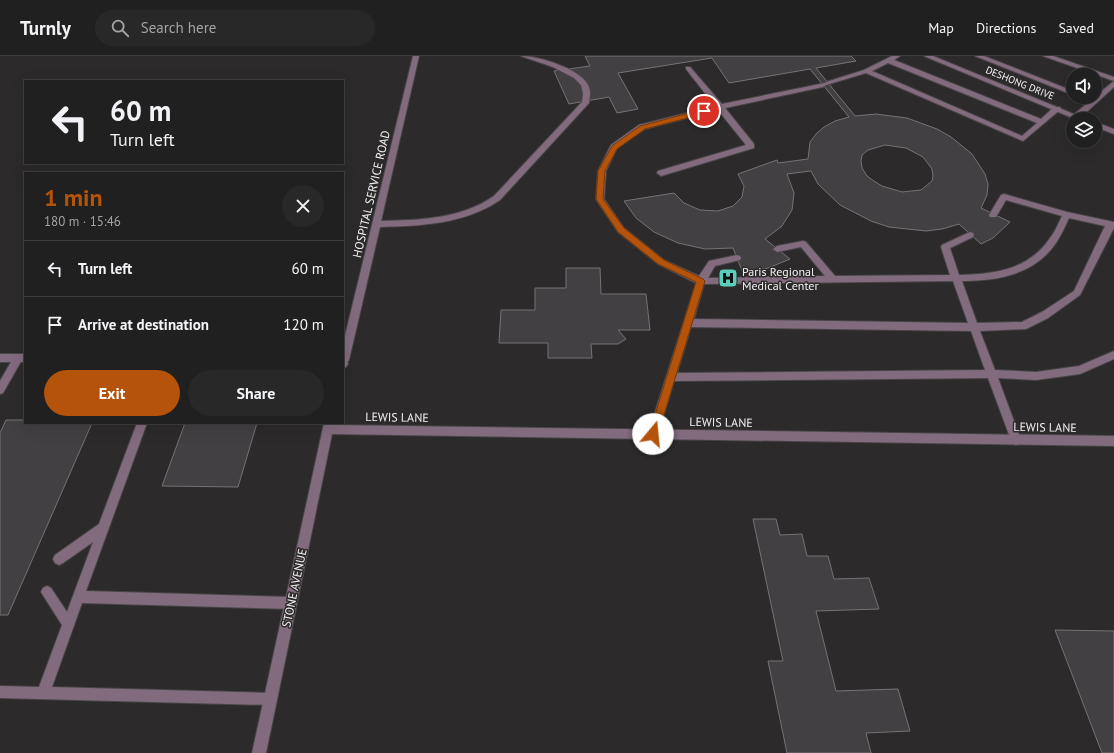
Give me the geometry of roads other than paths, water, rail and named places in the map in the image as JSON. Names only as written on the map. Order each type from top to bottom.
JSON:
[{"type":"street","name":"HOSPITAL SERVICE ROAD","points":[[344,358],[416,56]]},
{"type":"street","points":[[376,224],[416,223],[443,219],[480,209],[497,198],[584,103],[588,96],[587,88],[584,82],[576,75],[524,56]]},
{"type":"street","points":[[897,56],[890,61],[866,71],[826,84],[642,127],[614,147],[602,171],[600,199],[621,230],[661,262],[700,281],[990,278],[1013,272],[1035,261],[1051,244],[1066,216]]},
{"type":"street","name":"DESHONG DRIVE","points":[[927,56],[1066,113]]},
{"type":"street","points":[[978,56],[1066,90]]},
{"type":"street","points":[[1046,56],[1114,79]]},
{"type":"street","points":[[890,61],[1042,122]]},
{"type":"street","points":[[661,172],[751,146],[688,68]]},
{"type":"street","points":[[866,71],[1023,139],[1057,109]]},
{"type":"street","points":[[1102,94],[1114,83]]},
{"type":"street","points":[[1084,112],[1091,104]]},
{"type":"street","points":[[1102,127],[1114,132]]},
{"type":"street","points":[[688,323],[974,327],[1023,326],[1044,315],[1077,293],[1112,225],[1066,216],[1004,197],[993,215]]},
{"type":"street","points":[[970,235],[945,247],[1016,440]]},
{"type":"street","points":[[777,249],[803,244],[832,280]]},
{"type":"street","points":[[653,434],[700,281],[712,263],[737,258]]},
{"type":"street","points":[[671,377],[991,374],[1036,376],[1080,370],[1114,355]]},
{"type":"street","points":[[0,358],[21,358]]},
{"type":"street","points":[[0,390],[21,358]]},
{"type":"street","points":[[43,692],[142,424]]},
{"type":"street","name":"LEWIS LANE","points":[[329,426],[653,434],[1114,441]]},
{"type":"street","name":"STONE AVENUE","points":[[259,753],[329,426]]},
{"type":"street","points":[[59,559],[103,528]]},
{"type":"street","points":[[47,592],[68,624]]},
{"type":"street","points":[[79,597],[291,603]]},
{"type":"street","points":[[0,692],[270,699]]},
{"type":"place","name":"Paris Regional Medical Center","points":[[728,278]]}]
